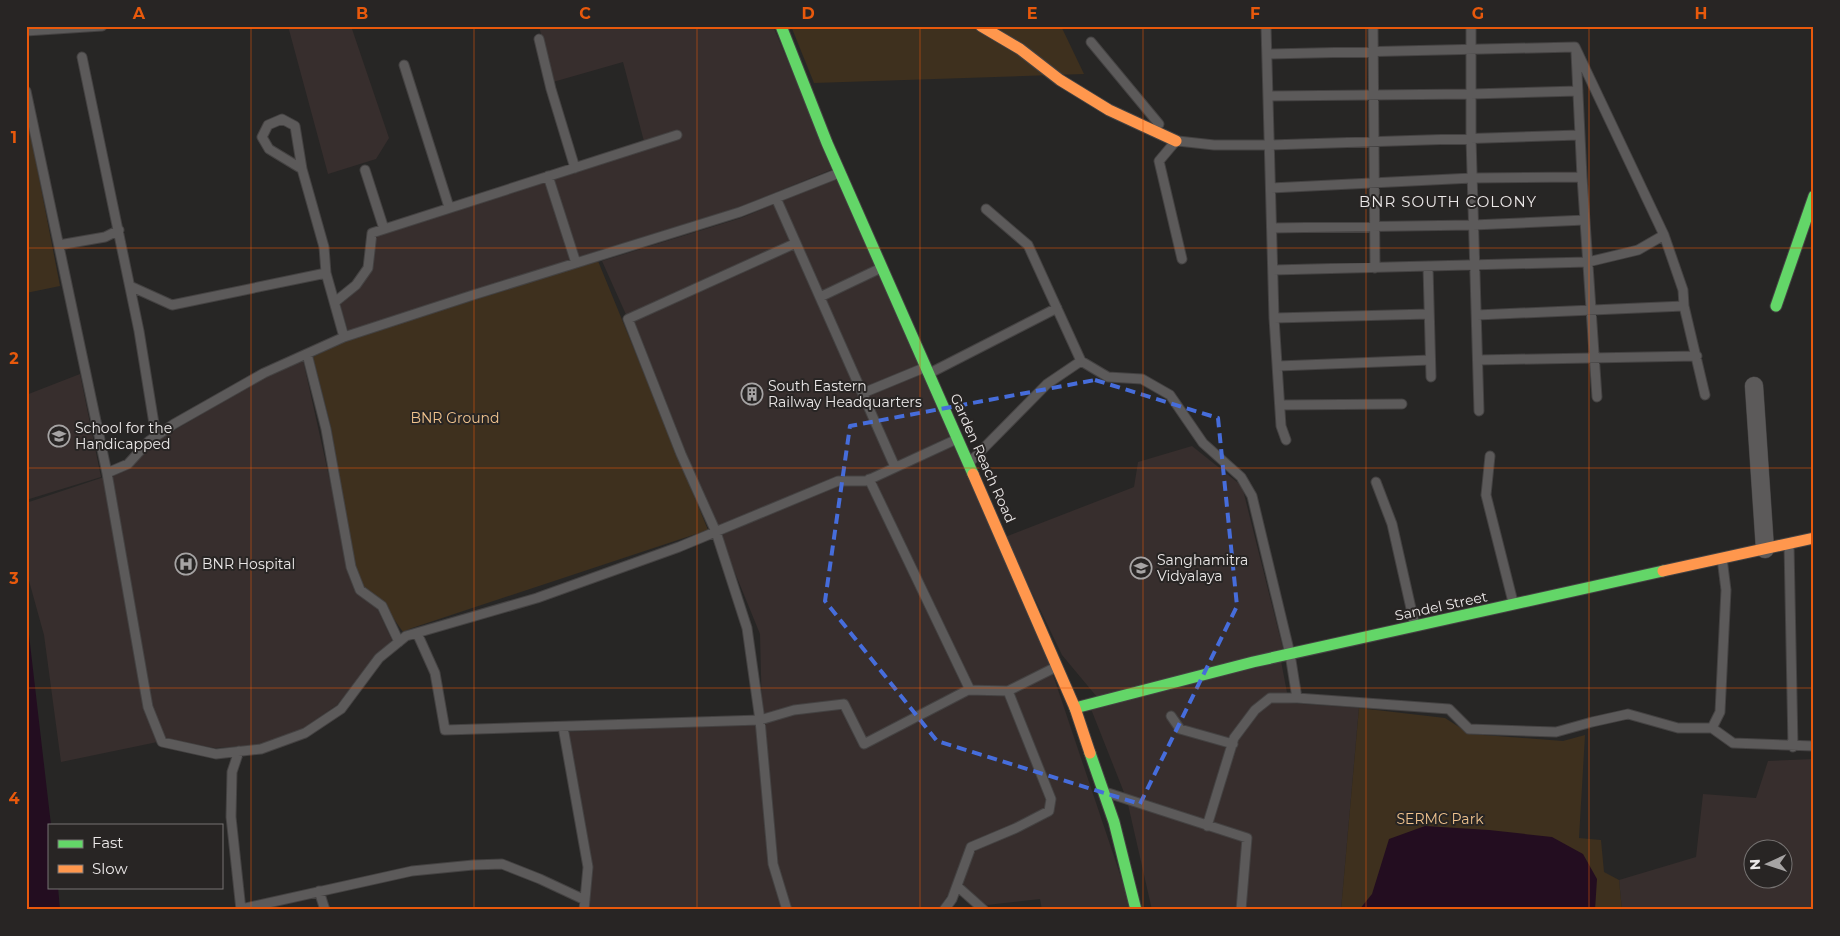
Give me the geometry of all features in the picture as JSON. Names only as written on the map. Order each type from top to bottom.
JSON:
[{"type":"street","name":"Garden Reach Road","points":[[782,26],[827,143],[1075,708],[1114,822],[1136,910]]},
{"type":"street","points":[[981,26],[1020,49],[1060,80],[1109,110],[1176,141]]},
{"type":"street","points":[[1776,306],[1814,196]]},
{"type":"street","points":[[1754,386],[1765,549]]},
{"type":"street","name":"Sandel Street","points":[[1075,708],[1290,654],[1814,538]]},
{"type":"lane","points":[[26,31],[102,26]]},
{"type":"lane","points":[[1266,26],[1274,318],[1282,426],[1286,440]]},
{"type":"lane","points":[[1373,26],[1375,268]]},
{"type":"lane","points":[[1471,26],[1471,138],[1479,411]]},
{"type":"lane","points":[[539,39],[551,88],[575,168]]},
{"type":"lane","points":[[1091,42],[1155,121],[1176,141],[1214,145],[1579,135]]},
{"type":"lane","points":[[1267,54],[1575,47]]},
{"type":"lane","points":[[1575,47],[1579,135],[1597,397]]},
{"type":"lane","points":[[1575,47],[1664,235],[1683,290],[1684,306],[1705,395]]},
{"type":"lane","points":[[82,57],[130,286],[156,436]]},
{"type":"lane","points":[[404,65],[449,207]]},
{"type":"lane","points":[[26,91],[107,473],[148,707],[162,742],[216,754],[261,749],[305,733],[341,709],[379,658],[406,636],[536,598],[679,547],[838,481],[869,479],[958,438]]},
{"type":"lane","points":[[1268,96],[1578,91]]},
{"type":"lane","points":[[302,170],[269,149],[262,137],[268,125],[282,119],[295,126],[302,170],[324,247],[326,273],[344,337]]},
{"type":"lane","points":[[334,302],[356,285],[368,268],[372,233],[677,135]]},
{"type":"lane","points":[[1176,141],[1159,162],[1182,259]]},
{"type":"lane","points":[[365,170],[384,229]]},
{"type":"lane","points":[[107,473],[128,464],[149,441],[174,424],[264,373],[344,337],[740,212],[840,172]]},
{"type":"lane","points":[[548,176],[576,263]]},
{"type":"lane","points":[[1271,188],[1472,178],[1582,177]]},
{"type":"lane","points":[[776,198],[895,467]]},
{"type":"lane","points":[[986,209],[1028,245],[1081,361],[1108,377],[1142,379],[1170,395],[1203,443],[1241,477],[1252,496],[1290,654],[1297,698]]},
{"type":"lane","points":[[1272,228],[1473,225],[1585,220]]},
{"type":"lane","points":[[59,245],[105,237],[119,230]]},
{"type":"lane","points":[[1273,270],[1588,262],[1638,250],[1664,235]]},
{"type":"lane","points":[[787,910],[773,864],[760,720],[747,628],[716,532],[681,454],[628,319],[796,243]]},
{"type":"lane","points":[[820,297],[882,267]]},
{"type":"lane","points":[[1428,267],[1431,377]]},
{"type":"lane","points":[[130,286],[172,305],[326,273]]},
{"type":"lane","points":[[1477,315],[1684,306]]},
{"type":"lane","points":[[863,393],[928,370],[1057,308]]},
{"type":"lane","points":[[1274,318],[1429,314]]},
{"type":"lane","points":[[307,354],[326,429],[351,567],[360,590],[382,606],[399,642]]},
{"type":"lane","points":[[1478,360],[1697,356]]},
{"type":"lane","points":[[1278,366],[1430,360]]},
{"type":"lane","points":[[969,463],[1047,384],[1081,361]]},
{"type":"lane","points":[[1280,405],[1402,404]]},
{"type":"lane","points":[[1490,456],[1486,495],[1514,605]]},
{"type":"lane","points":[[869,479],[970,690]]},
{"type":"lane","points":[[1376,482],[1392,524],[1415,626]]},
{"type":"lane","points":[[1789,544],[1793,746]]},
{"type":"lane","points":[[1712,728],[1720,712],[1726,590],[1722,558]]},
{"type":"lane","points":[[417,633],[434,673],[445,730],[760,720],[794,710],[844,704],[864,744],[970,690],[1008,691],[1058,667]]},
{"type":"lane","points":[[944,910],[957,886],[971,847],[1016,828],[1049,811],[1051,799],[1008,691]]},
{"type":"lane","points":[[1207,826],[1234,738],[1255,710],[1270,698],[1297,698],[1449,708],[1469,729],[1556,732],[1628,714],[1678,728],[1712,728],[1733,744],[1814,746]]},
{"type":"lane","points":[[1171,716],[1180,729],[1233,744]]},
{"type":"lane","points":[[239,751],[232,772],[231,817],[241,909],[412,871],[502,864],[540,878],[584,905],[588,867],[563,727]]},
{"type":"lane","points":[[1104,792],[1247,838],[1241,910]]},
{"type":"lane","points":[[957,886],[984,910]]},
{"type":"lane","points":[[319,891],[325,910]]},
{"type":"highlighted area","points":[[1095,380],[1218,418],[1237,606],[1140,804],[937,741],[825,601],[850,426]]},
{"type":"shaded area","points":[[288,26],[351,26],[389,138],[376,159],[328,174]]},
{"type":"shaded area","points":[[539,26],[773,26],[833,169],[739,207],[348,331],[340,304],[359,288],[376,235],[646,149],[623,62],[553,82]]},
{"type":"shaded area","points":[[837,178],[950,436],[865,477],[839,477],[716,528],[602,261],[741,218]]},
{"type":"shaded area","name":"BNR Hospital","points":[[303,360],[338,517],[345,558],[356,592],[377,608],[392,640],[337,705],[302,729],[258,745],[215,748],[167,740],[61,762],[44,635],[26,570],[26,503],[133,466],[151,444],[262,379]]},
{"type":"shaded area","name":"School for the Handicapped","points":[[80,374],[101,477],[26,500],[26,395]]},
{"type":"shaded area","points":[[957,445],[1043,645],[1132,910],[1042,910],[1040,899],[987,905],[955,884],[938,910],[587,910],[591,871],[565,732],[755,723],[762,715],[760,634],[720,536],[836,484],[866,486]]},
{"type":"shaded area","name":"Sanghamitra Vidyalaya","points":[[1192,446],[1242,486],[1283,649],[1097,697],[1062,655],[1005,537],[1134,487],[1138,462]]},
{"type":"shaded area","points":[[26,627],[29,635],[51,824],[48,824],[48,888],[58,888],[60,910],[26,910]]},
{"type":"shaded area","points":[[1281,661],[1289,703],[1359,708],[1341,910],[1152,910],[1127,800],[1091,709]]},
{"type":"shaded area","points":[[1814,759],[1814,910],[1622,910],[1619,880],[1696,857],[1703,794],[1756,798],[1768,761]]},
{"type":"shaded area","points":[[1425,826],[1489,830],[1552,837],[1583,854],[1597,879],[1595,910],[1359,910],[1372,894],[1389,839]]},
{"type":"green space","points":[[791,26],[1061,26],[1084,74],[814,83]]},
{"type":"green space","points":[[26,111],[60,286],[26,293]]},
{"type":"green space","name":"BNR Ground","points":[[598,261],[708,530],[403,632],[382,602],[362,587],[354,567],[331,427],[313,357],[347,340]]},
{"type":"green space","name":"SERMC Park","points":[[1359,708],[1445,718],[1470,734],[1563,741],[1585,735],[1579,838],[1601,840],[1604,872],[1619,880],[1622,910],[1341,910]]},
{"type":"traffic: fast","points":[[781,26],[827,143],[973,474]]},
{"type":"traffic: fast","points":[[1776,306],[1814,196]]},
{"type":"traffic: fast","points":[[1075,708],[1253,662],[1663,571]]},
{"type":"traffic: fast","points":[[1090,753],[1114,822],[1136,910]]},
{"type":"traffic: slow","points":[[981,26],[1020,49],[1060,80],[1109,110],[1176,141]]},
{"type":"traffic: slow","points":[[973,474],[1075,708],[1090,753]]},
{"type":"traffic: slow","points":[[1663,571],[1814,538]]},
{"type":"place","name":"South Eastern Railway Headquarters","points":[[752,394]]},
{"type":"place","name":"School for the Handicapped","points":[[59,436]]},
{"type":"place","name":"BNR Hospital","points":[[186,564]]},
{"type":"place","name":"Sanghamitra Vidyalaya","points":[[1141,568]]},
{"type":"district","name":"BNR SOUTH COLONY","points":[[1448,202]]}]
